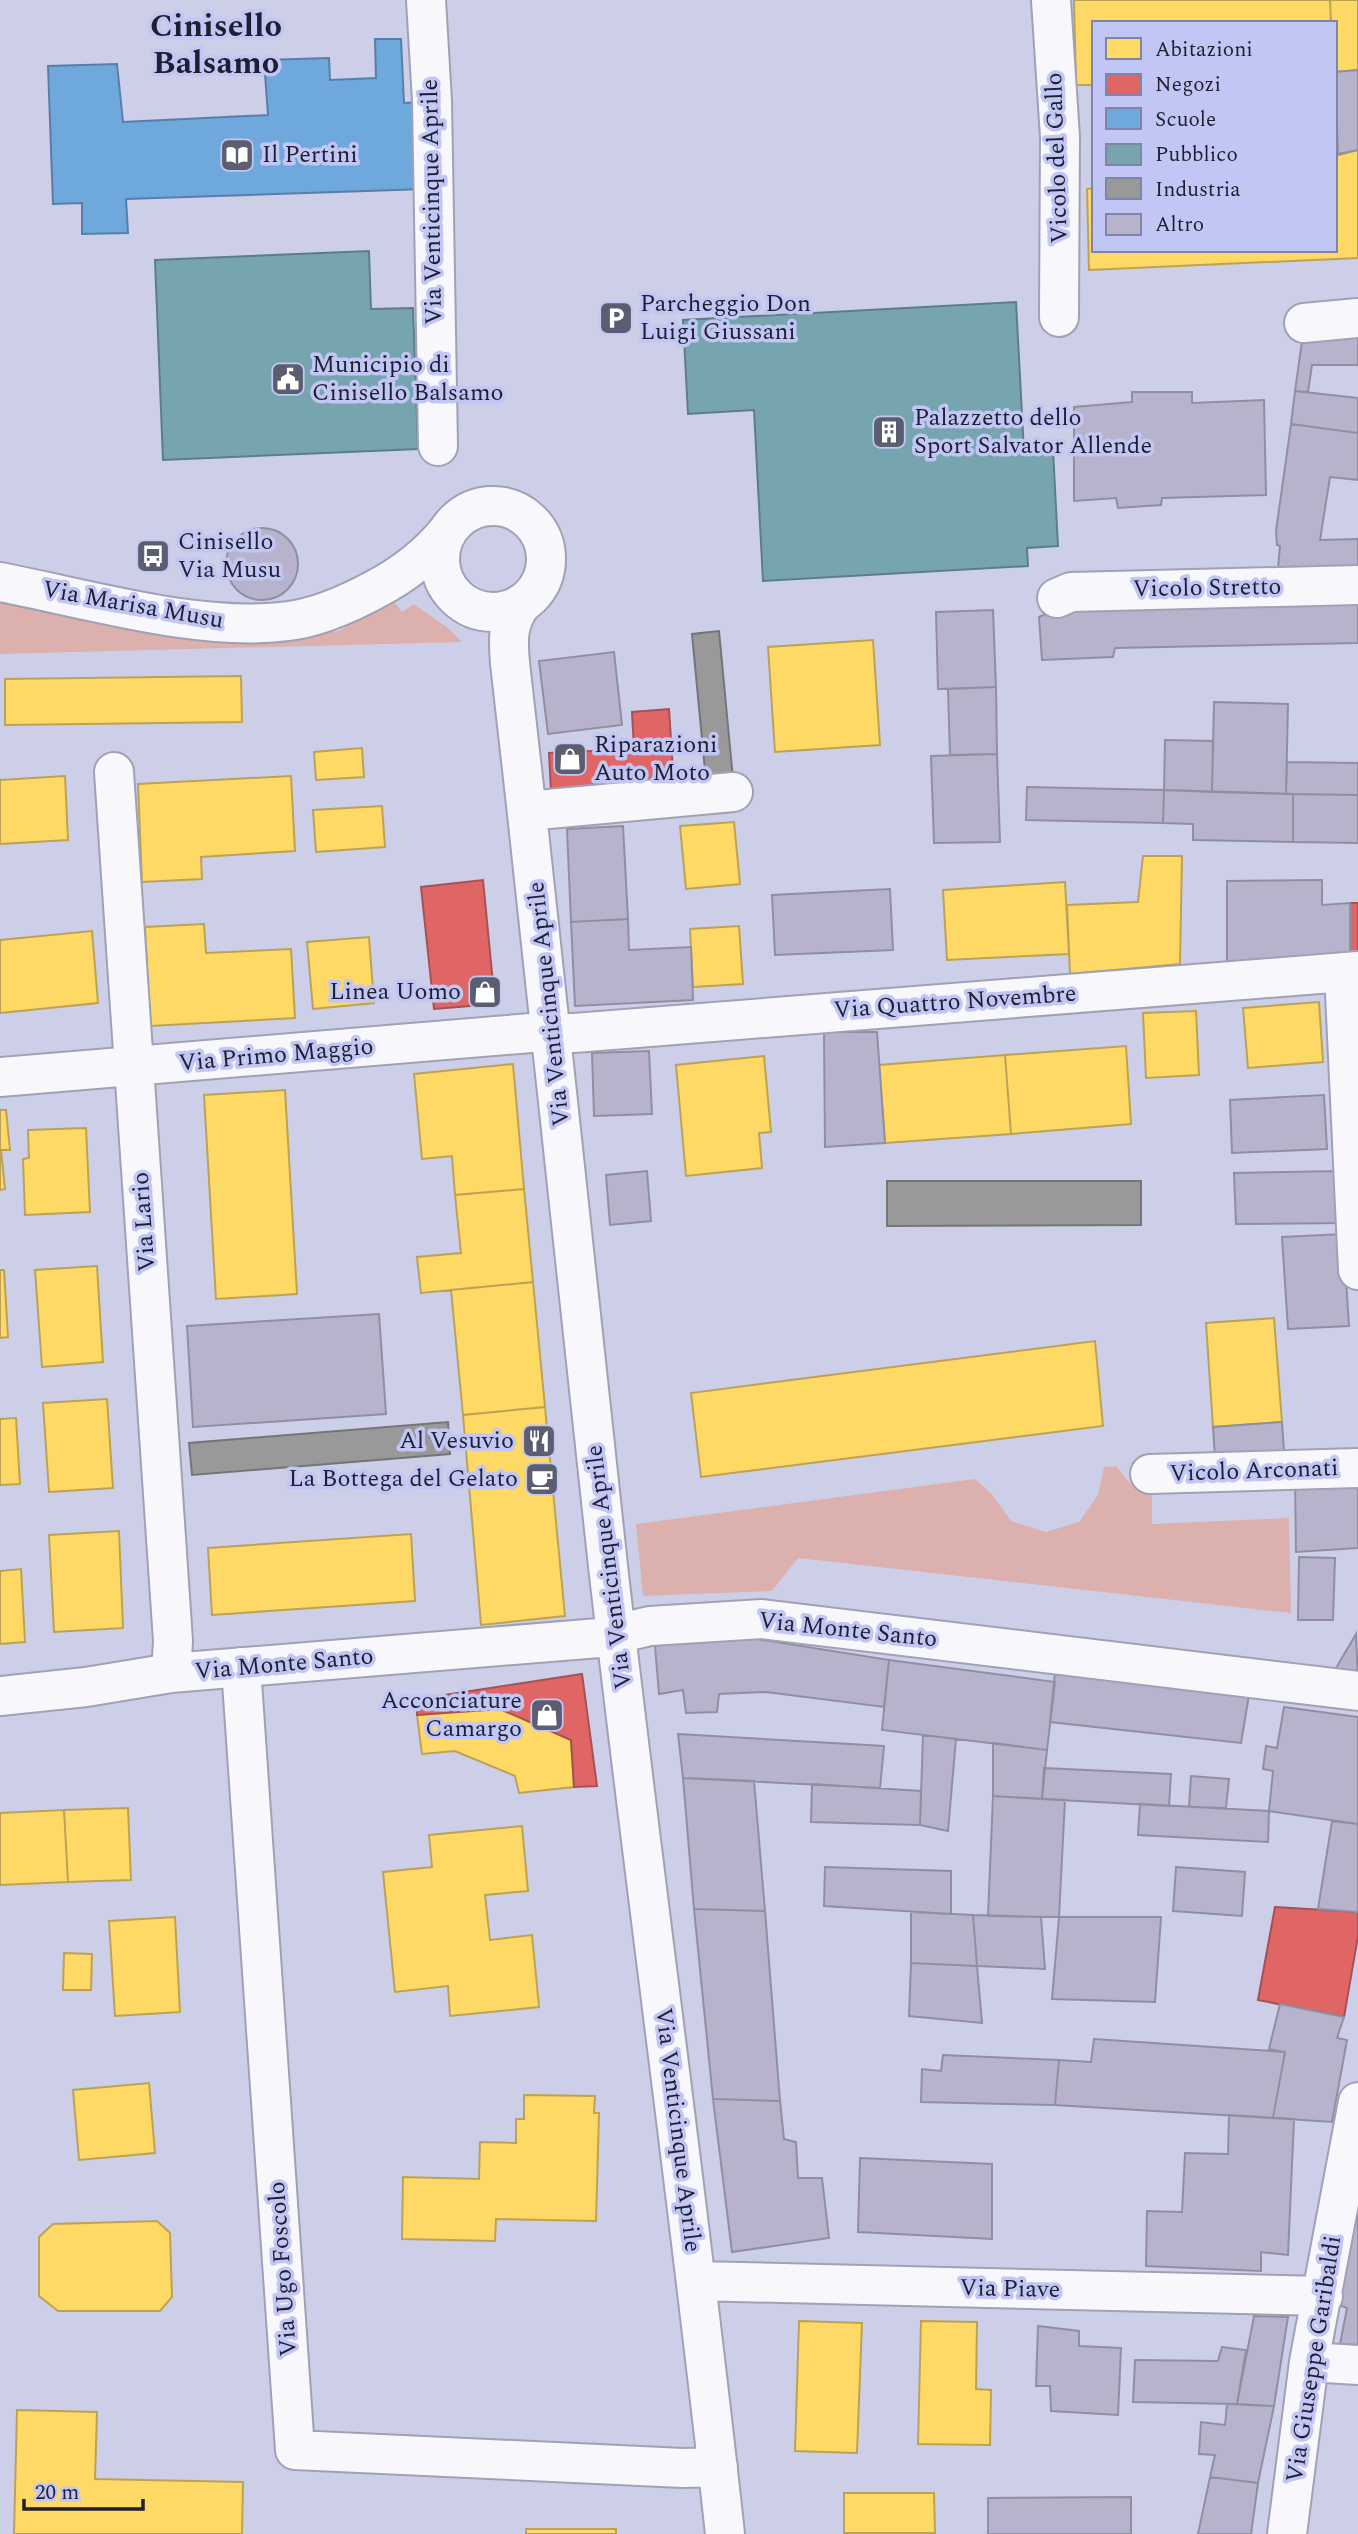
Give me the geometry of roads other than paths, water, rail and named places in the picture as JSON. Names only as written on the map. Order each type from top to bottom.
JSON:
[{"type":"street","name":"Via Venticinque Aprile","points":[[426,0],[432,101],[438,446]]},
{"type":"street","name":"Vicolo del Gallo","points":[[1051,0],[1060,138],[1059,317]]},
{"type":"street","points":[[1304,323],[1358,318]]},
{"type":"street","points":[[490,506],[509,508],[529,520],[544,543],[546,566],[538,587],[522,603],[501,611],[487,612],[474,608],[455,596],[443,576],[441,548],[448,531],[468,512],[490,506]]},
{"type":"street","name":"Via Marisa Musu","points":[[0,582],[176,617],[222,622],[290,621],[341,606],[390,582],[428,554],[448,531]]},
{"type":"street","name":"Vicolo Stretto","points":[[1057,598],[1071,592],[1358,585]]},
{"type":"street","name":"Via Venticinque Aprile","points":[[522,603],[513,617],[507,636],[617,1634],[725,2534]]},
{"type":"street","name":"Via Lario","points":[[114,772],[173,1641],[172,1673]]},
{"type":"street","points":[[527,811],[733,792]]},
{"type":"street","points":[[1351,971],[1358,1269]]},
{"type":"street","name":"Via Quattro Novembre","points":[[552,1032],[574,1033],[1351,971]]},
{"type":"street","name":"Via Primo Maggio","points":[[0,1077],[552,1032]]},
{"type":"street","name":"Vicolo Arconati","points":[[1150,1474],[1358,1468]]},
{"type":"street","name":"Via Monte Santo","points":[[0,1696],[86,1687],[172,1673],[600,1638],[650,1626],[762,1619],[1358,1691]]},
{"type":"street","name":"Via Ugo Foscolo","points":[[241,1667],[296,2450],[683,2468],[718,2467]]},
{"type":"street","name":"Via Monte Santo","points":[[0,1714],[86,1687]]},
{"type":"street","name":"Via Giuseppe Garibaldi","points":[[1287,2534],[1309,2362],[1358,2102]]},
{"type":"street","name":"Via Piave","points":[[696,2281],[1323,2296]]},
{"type":"street","points":[[1309,2362],[1358,2365]]},
{"type":"place","name":"Il Pertini","points":[[237,155]]},
{"type":"place","name":"Parcheggio Don Luigi Giussani","points":[[616,318]]},
{"type":"place","name":"Municipio di Cinisello Balsamo","points":[[288,379]]},
{"type":"place","name":"Palazzetto dello Sport Salvator Allende","points":[[889,432]]},
{"type":"place","name":"Cinisello Via Musu","points":[[153,556]]},
{"type":"place","name":"Riparazioni Auto Moto","points":[[570,759]]},
{"type":"place","name":"Linea Uomo","points":[[485,992]]},
{"type":"place","name":"Al Vesuvio","points":[[539,1441]]},
{"type":"place","name":"La Bottega del Gelato","points":[[542,1479]]},
{"type":"place","name":"Acconciature Camargo","points":[[547,1715]]},
{"type":"district","name":"Cinisello Balsamo","points":[[216,44]]}]
